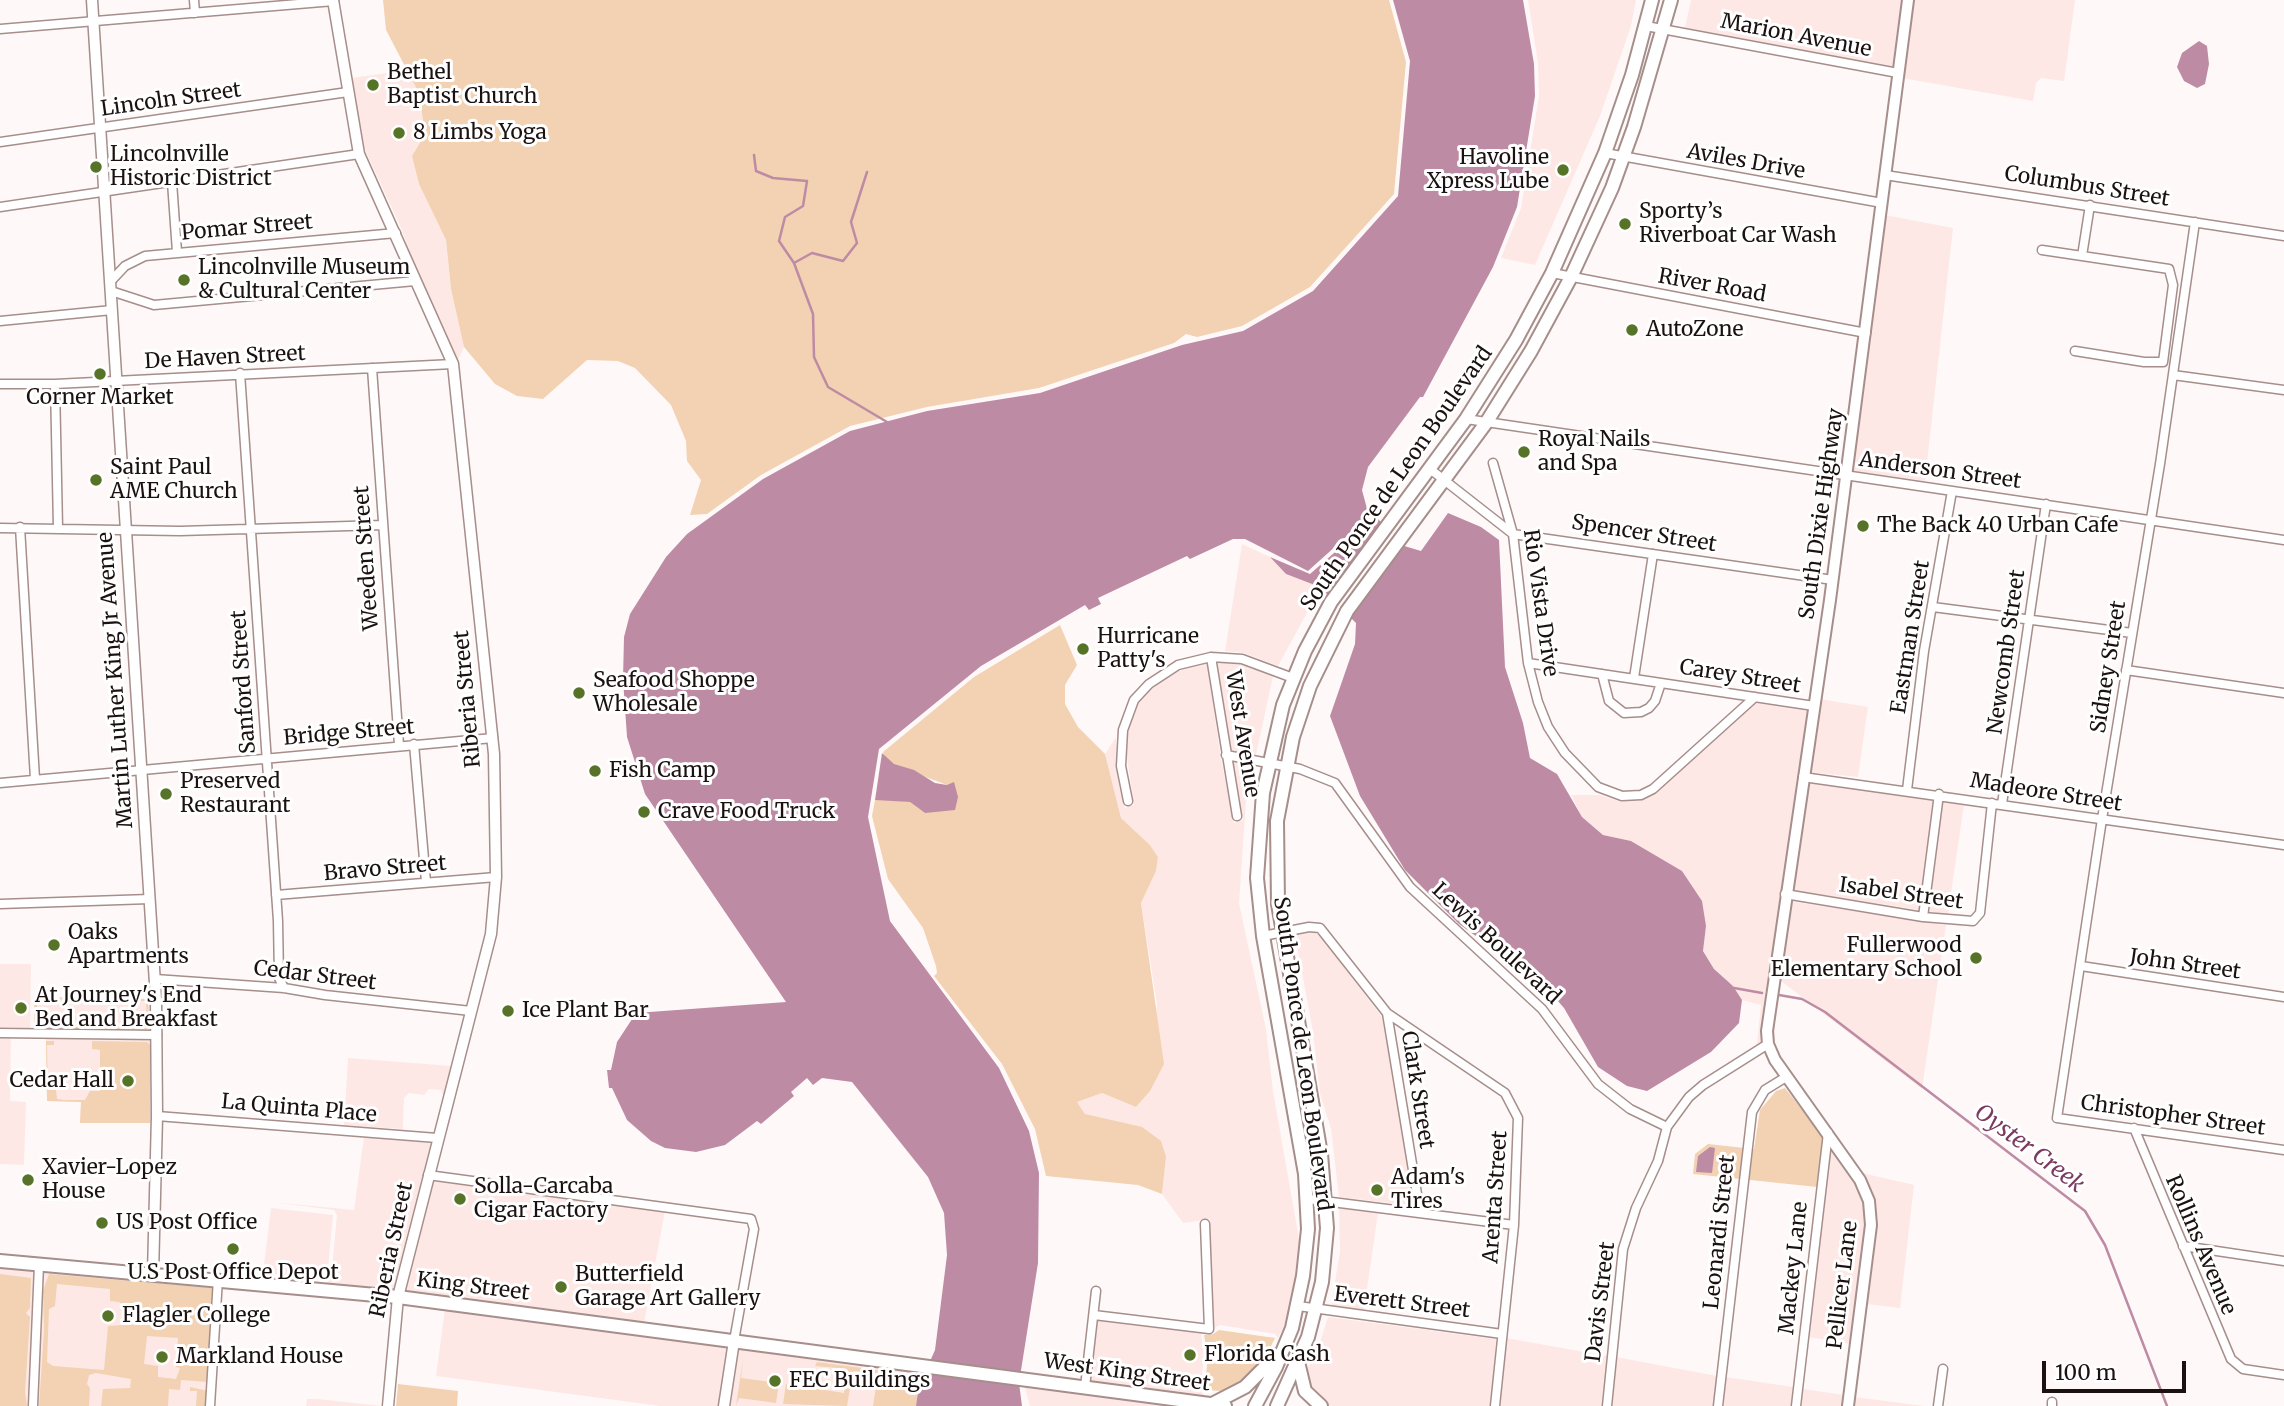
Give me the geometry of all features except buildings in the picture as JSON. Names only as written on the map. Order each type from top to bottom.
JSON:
[{"type":"main road","name":"South Ponce de Leon Boulevard","points":[[1255,1406],[1286,1343],[1298,1306],[1307,1254],[1308,1199],[1263,936],[1258,852],[1268,762],[1293,678],[1318,625],[1341,587],[1466,419],[1516,340],[1552,273],[1605,153],[1652,0]]},
{"type":"main road","name":"South Ponce de Leon Boulevard","points":[[1277,1406],[1298,1362],[1316,1310],[1325,1256],[1326,1201],[1321,1154],[1282,933],[1276,877],[1277,821],[1286,766],[1310,686],[1334,636],[1362,589],[1486,423],[1531,351],[1571,277],[1623,158],[1671,0]]},
{"type":"main road","name":"South Dixie Highway","points":[[1767,1031],[1833,580],[1908,0]]},
{"type":"main road","name":"Pellicer Lane","points":[[1767,1031],[1768,1044],[1786,1077],[1860,1180],[1871,1213],[1848,1406]]},
{"type":"main road","name":"King Street","points":[[0,1261],[398,1297],[1023,1378]]},
{"type":"main road","points":[[1208,1405],[1232,1396],[1251,1383],[1286,1343]]},
{"type":"main road","points":[[1298,1362],[1305,1391],[1321,1406]]},
{"type":"main road","name":"West King Street","points":[[1023,1378],[1225,1406]]},
{"type":"street","name":"Martin Luther King Jr Avenue","points":[[92,0],[155,979],[157,1116],[153,1274]]},
{"type":"street","points":[[194,0],[195,13]]},
{"type":"street","points":[[0,29],[333,1]]},
{"type":"street","name":"Riberia Street","points":[[333,1],[359,154],[453,364],[493,738],[496,877],[491,934],[398,1297],[388,1406]]},
{"type":"street","name":"Marion Avenue","points":[[1646,26],[1898,73]]},
{"type":"street","name":"Lincoln Street","points":[[0,142],[348,92]]},
{"type":"street","name":"Aviles Drive","points":[[1605,153],[1882,203]]},
{"type":"street","points":[[0,207],[359,154]]},
{"type":"street","name":"Columbus Street","points":[[1885,175],[2284,236]]},
{"type":"street","points":[[172,182],[177,252]]},
{"type":"street","points":[[2082,256],[2090,205]]},
{"type":"street","name":"Sidney Street","points":[[2057,1118],[2195,222]]},
{"type":"street","name":"Pomar Street","points":[[111,287],[135,260],[177,252],[396,233]]},
{"type":"street","points":[[2042,250],[2187,272]]},
{"type":"street","points":[[2075,351],[2144,362],[2162,362],[2173,285],[2169,270]]},
{"type":"street","name":"River Road","points":[[1552,273],[1866,333]]},
{"type":"street","points":[[111,287],[154,305],[415,281]]},
{"type":"street","points":[[0,321],[113,310]]},
{"type":"street","name":"De Haven Street","points":[[0,384],[54,384],[453,364]]},
{"type":"street","name":"Weeden Street","points":[[372,368],[399,745]]},
{"type":"street","name":"Sanford Street","points":[[240,373],[276,895],[279,978],[284,988]]},
{"type":"street","points":[[2173,375],[2284,390]]},
{"type":"street","points":[[54,384],[58,528]]},
{"type":"street","name":"Anderson Street","points":[[1466,419],[2284,540]]},
{"type":"street","name":"Rio Vista Drive","points":[[1493,463],[1513,534],[1528,663],[1548,727],[1565,753],[1598,787],[1622,796],[1634,796],[1653,789],[1755,697]]},
{"type":"street","points":[[1430,468],[1513,534]]},
{"type":"street","name":"Eastman Street","points":[[1907,790],[1924,651],[1952,491]]},
{"type":"street","name":"Newcomb Street","points":[[2002,804],[2046,504]]},
{"type":"street","points":[[0,528],[125,531],[383,525]]},
{"type":"street","points":[[19,527],[35,779]]},
{"type":"street","name":"Spencer Street","points":[[1513,534],[1833,580]]},
{"type":"street","points":[[1634,678],[1653,554]]},
{"type":"street","points":[[1933,607],[2132,633]]},
{"type":"street","points":[[1128,801],[1120,744],[1134,700],[1166,671],[1192,659],[1211,657],[1242,659],[1293,678]]},
{"type":"street","name":"West Avenue","points":[[1211,657],[1237,816]]},
{"type":"street","name":"Carey Street","points":[[1528,663],[1814,706]]},
{"type":"street","points":[[2126,670],[2284,693]]},
{"type":"street","name":"Carey Street","points":[[1602,674],[1609,701],[1624,713],[1642,712],[1649,708],[1655,701],[1661,683]]},
{"type":"street","name":"Bridge Street","points":[[0,783],[493,738]]},
{"type":"street","points":[[414,744],[426,882]]},
{"type":"street","name":"Lewis Boulevard","points":[[1226,755],[1315,773],[1335,783],[1410,887],[1542,1009],[1598,1084],[1630,1109],[1667,1127]]},
{"type":"street","name":"Madeore Street","points":[[1803,776],[2284,845]]},
{"type":"street","points":[[1923,916],[1939,794]]},
{"type":"street","name":"Isabel Street","points":[[1785,894],[1968,922],[1978,918],[1992,803]]},
{"type":"street","name":"Bravo Street","points":[[276,895],[496,877]]},
{"type":"street","points":[[0,904],[150,899]]},
{"type":"street","name":"Clark Street","points":[[1263,936],[1309,927],[1320,928],[1387,1013],[1420,1212]]},
{"type":"street","name":"John Street","points":[[2081,967],[2284,997]]},
{"type":"street","name":"Cedar Street","points":[[155,979],[284,988],[471,1011]]},
{"type":"street","name":"Arenta Street","points":[[1387,1013],[1505,1093],[1511,1100],[1518,1128],[1514,1225],[1495,1406]]},
{"type":"street","points":[[0,1033],[157,1035]]},
{"type":"street","points":[[1667,1127],[1689,1097],[1703,1085],[1768,1044]]},
{"type":"street","name":"Leonardi Street","points":[[1718,1406],[1752,1112],[1765,1090],[1786,1077]]},
{"type":"street","name":"La Quinta Place","points":[[157,1116],[437,1138]]},
{"type":"street","name":"Christopher Street","points":[[2057,1118],[2284,1150]]},
{"type":"street","name":"Davis Street","points":[[1607,1406],[1623,1249],[1636,1208],[1658,1161],[1667,1127]]},
{"type":"street","name":"Rollins Avenue","points":[[2134,1128],[2231,1359],[2251,1371],[2284,1375]]},
{"type":"street","name":"Mackey Lane","points":[[1796,1406],[1828,1133]]},
{"type":"street","points":[[428,1175],[751,1219],[754,1229],[724,1406]]},
{"type":"street","points":[[1308,1199],[1514,1225]]},
{"type":"street","points":[[1094,1315],[1209,1329],[1205,1224]]},
{"type":"street","points":[[2183,1246],[2284,1261]]},
{"type":"street","points":[[33,1406],[39,1265]]},
{"type":"street","points":[[210,1406],[218,1279]]},
{"type":"street","points":[[1085,1387],[1096,1291]]},
{"type":"street","name":"Everett Street","points":[[1298,1306],[1502,1334]]},
{"type":"street","points":[[1938,1406],[1943,1369]]},
{"type":"shaded area","points":[[383,0],[1389,0],[1406,62],[1394,194],[1310,287],[1242,326],[1197,337],[1186,334],[1174,343],[1039,388],[927,407],[850,426],[761,475],[707,514],[690,515],[701,480],[687,461],[686,441],[671,405],[635,368],[618,361],[587,360],[543,399],[517,396],[495,384],[464,347],[451,289],[446,240],[419,184],[412,156],[425,134],[419,93],[386,30]]},
{"type":"shaded area","points":[[1393,0],[1523,0],[1534,64],[1535,96],[1517,207],[1493,267],[1423,397],[1420,397],[1368,467],[1362,490],[1370,520],[1365,527],[1357,527],[1308,571],[1245,539],[1233,539],[1190,559],[1187,556],[1098,598],[1101,604],[1089,610],[1085,605],[981,666],[879,749],[868,817],[890,921],[999,1068],[1029,1131],[1039,1173],[1038,1263],[1019,1383],[1022,1406],[916,1406],[919,1386],[935,1350],[947,1255],[944,1213],[928,1177],[852,1082],[822,1078],[813,1085],[807,1078],[791,1092],[794,1096],[761,1124],[757,1121],[725,1145],[696,1152],[665,1148],[651,1141],[627,1120],[612,1088],[609,1088],[607,1070],[611,1070],[617,1042],[636,1013],[786,1002],[645,794],[627,737],[623,679],[624,637],[630,614],[666,557],[687,534],[763,479],[850,431],[927,411],[1040,393],[1182,345],[1243,331],[1313,291],[1398,196],[1410,61]]},
{"type":"shaded area","points":[[1528,0],[1636,0],[1631,26],[1600,116],[1535,265],[1501,258],[1521,208],[1539,96],[1538,63]]},
{"type":"shaded area","points":[[1691,0],[1903,0],[1894,67],[1685,28]]},
{"type":"shaded area","points":[[1913,0],[2075,0],[2064,81],[2041,78],[2036,83],[2033,101],[1902,78]]},
{"type":"shaded area","points":[[2199,41],[2207,46],[2209,64],[2205,84],[2197,88],[2184,81],[2177,67],[2182,53]]},
{"type":"shaded area","points":[[408,70],[419,93],[425,134],[412,156],[419,184],[446,240],[451,289],[464,347],[458,360],[419,279],[401,228],[360,139],[351,78]]},
{"type":"shaded area","points":[[1885,215],[1953,228],[1925,481],[1852,471]]},
{"type":"shaded area","points":[[1372,513],[1382,523],[1329,596],[1320,587],[1286,574],[1270,557],[1310,574],[1358,532],[1369,530],[1374,522]]},
{"type":"shaded area","points":[[1448,513],[1481,527],[1499,540],[1505,667],[1523,723],[1530,758],[1557,774],[1582,817],[1603,835],[1631,841],[1682,871],[1702,901],[1706,926],[1703,951],[1714,969],[1733,986],[1742,1000],[1739,1023],[1711,1052],[1647,1091],[1627,1086],[1598,1067],[1564,1008],[1543,984],[1459,924],[1405,870],[1360,796],[1330,716],[1355,644],[1356,623],[1350,617],[1401,545],[1421,551]]},
{"type":"shaded area","points":[[1242,544],[1270,557],[1286,574],[1321,587],[1278,666],[1244,653],[1225,651]]},
{"type":"shaded area","points":[[1060,625],[1077,665],[1065,685],[1065,704],[1078,727],[1105,754],[1121,818],[1150,845],[1158,857],[1156,871],[1141,903],[1164,1064],[1150,1091],[1136,1107],[1102,1093],[1077,1102],[1085,1114],[1142,1127],[1161,1141],[1166,1157],[1162,1194],[1138,1185],[1046,1176],[1035,1129],[1002,1064],[934,976],[937,973],[936,966],[923,928],[888,879],[872,816],[875,800],[882,799],[910,802],[925,813],[947,785],[894,765],[885,759],[883,752],[974,677]]},
{"type":"shaded area","points":[[1217,662],[1241,664],[1273,676],[1256,755],[1230,750]]},
{"type":"shaded area","points":[[1207,663],[1221,759],[1234,823],[1243,820],[1233,762],[1254,766],[1246,801],[1239,903],[1266,1029],[1273,1091],[1301,1250],[1291,1310],[1278,1338],[1275,1334],[1220,1325],[1214,1328],[1208,1249],[1210,1219],[1183,1223],[1162,1194],[1166,1157],[1110,1122],[1085,1114],[1077,1102],[1102,1093],[1136,1107],[1150,1091],[1157,1004],[1141,903],[1156,871],[1158,857],[1150,845],[1121,818],[1105,754],[1116,737],[1119,786],[1125,808],[1134,805],[1125,744],[1134,709],[1145,695],[1168,676],[1193,665]]},
{"type":"shaded area","points":[[1820,699],[1868,707],[1858,777],[1809,772]]},
{"type":"shaded area","points":[[1756,703],[1808,711],[1765,1002],[1763,1041],[1757,1044],[1761,1005],[1742,1000],[1733,986],[1714,969],[1703,950],[1706,926],[1682,871],[1631,841],[1603,835],[1582,817],[1571,795],[1600,795],[1621,802],[1648,797]]},
{"type":"shaded area","points":[[882,753],[894,764],[914,770],[935,783],[947,785],[954,782],[958,797],[955,810],[925,813],[910,802],[875,800]]},
{"type":"shaded area","points":[[1807,783],[1933,799],[1919,910],[1791,890]]},
{"type":"shaded area","points":[[1943,801],[1964,804],[1948,914],[1929,912]]},
{"type":"shaded area","points":[[1789,901],[1946,925],[1922,1089],[1781,981],[1774,1009],[1775,1047],[1772,1031],[1774,1003]]},
{"type":"shaded area","points":[[1314,932],[1321,937],[1382,1017],[1415,1206],[1339,1197],[1331,1129],[1320,1093],[1313,1032],[1295,935]]},
{"type":"shaded area","points":[[0,964],[31,964],[30,1028],[0,1027]]},
{"type":"shaded area","points":[[34,997],[156,999],[157,1123],[80,1123],[81,1102],[47,1101],[46,1034],[34,1033]]},
{"type":"shaded area","points":[[34,997],[148,999],[149,1029],[92,1029],[93,1019],[95,1027],[147,1027],[146,1001],[37,999],[36,1027],[79,1027],[79,1018],[81,1029],[34,1029]]},
{"type":"shaded area","points":[[0,1033],[11,1033],[10,1101],[26,1102],[24,1165],[0,1164]]},
{"type":"shaded area","points":[[46,1041],[54,1041],[54,1045],[47,1045],[48,1090],[56,1090],[57,1099],[64,1100],[85,1100],[90,1091],[100,1091],[100,1050],[92,1049],[92,1041],[147,1042],[150,1045],[150,1123],[80,1123],[81,1102],[47,1101]]},
{"type":"shaded area","points":[[348,1058],[452,1066],[444,1097],[441,1090],[429,1089],[424,1095],[409,1093],[404,1098],[403,1129],[344,1125]]},
{"type":"shaded area","points":[[1785,1088],[1824,1138],[1817,1187],[1693,1174],[1695,1154],[1708,1144],[1754,1149],[1760,1110],[1776,1091]]},
{"type":"shaded area","points":[[364,1137],[431,1143],[394,1291],[264,1278],[326,1283],[331,1279],[337,1215],[334,1210],[272,1202],[354,1210]]},
{"type":"shaded area","points":[[1710,1147],[1715,1148],[1712,1173],[1696,1172],[1698,1156]]},
{"type":"shaded area","points":[[1831,1147],[1856,1183],[1864,1203],[1866,1225],[1851,1344],[1809,1337]]},
{"type":"shaded area","points":[[1862,1173],[1914,1185],[1900,1308],[1866,1304],[1876,1212]]},
{"type":"shaded area","points":[[431,1181],[665,1211],[644,1323],[404,1292]]},
{"type":"shaded area","points":[[271,1208],[333,1215],[327,1279],[263,1273]]},
{"type":"shaded area","points":[[1339,1208],[1378,1213],[1364,1310],[1331,1306],[1340,1251]]},
{"type":"shaded area","name":"Flagler College","points":[[0,1261],[218,1279],[210,1406],[0,1406]]},
{"type":"shaded area","points":[[0,1274],[31,1278],[30,1308],[26,1313],[30,1317],[25,1392],[27,1406],[0,1406]]},
{"type":"shaded area","points":[[49,1274],[213,1288],[208,1382],[181,1380],[180,1390],[169,1389],[168,1406],[101,1406],[103,1389],[130,1388],[131,1379],[96,1373],[89,1375],[87,1384],[90,1388],[89,1406],[39,1406],[44,1331],[43,1291]],"holes":[[[57,1284],[110,1289],[110,1301],[119,1302],[129,1311],[128,1319],[122,1325],[108,1326],[104,1370],[53,1366],[47,1362],[49,1309],[55,1306]],[[147,1336],[178,1338],[176,1367],[180,1368],[176,1379],[158,1377],[158,1366],[144,1364]]]},
{"type":"shaded area","points":[[445,1309],[728,1345],[719,1406],[660,1406],[436,1376]]},
{"type":"shaded area","points":[[1328,1317],[1496,1339],[1491,1406],[1330,1406],[1309,1387],[1304,1374],[1318,1349]]},
{"type":"shaded area","points":[[1098,1321],[1201,1333],[1204,1358],[1200,1390],[1204,1395],[1219,1396],[1211,1399],[1090,1382]]},
{"type":"shaded area","points":[[1219,1330],[1275,1338],[1263,1362],[1243,1382],[1221,1391],[1204,1390],[1208,1358],[1204,1335]]},
{"type":"shaded area","points":[[1506,1338],[1607,1356],[1602,1406],[1500,1406]]},
{"type":"shaded area","points":[[734,1341],[927,1366],[919,1386],[916,1406],[724,1406]]},
{"type":"shaded area","points":[[1616,1357],[1717,1376],[1714,1406],[1612,1406]]},
{"type":"shaded area","points":[[743,1359],[741,1378],[779,1383],[776,1403],[739,1398],[736,1406]]},
{"type":"shaded area","points":[[817,1362],[923,1376],[916,1406],[873,1406],[878,1374],[853,1371],[847,1406],[783,1404],[786,1384],[844,1393],[845,1382],[837,1381],[838,1368],[815,1366]]},
{"type":"shaded area","points":[[1726,1377],[1793,1387],[1791,1406],[1723,1406]]},
{"type":"shaded area","points":[[398,1384],[458,1391],[457,1406],[396,1406]]},
{"type":"shaded area","points":[[1024,1384],[1182,1406],[1030,1406]]},
{"type":"shaded area","points":[[190,1387],[208,1391],[207,1406],[196,1406],[197,1391],[190,1391]]},
{"type":"shaded area","points":[[1803,1389],[1844,1395],[1843,1406],[1801,1406]]},
{"type":"shaded area","points":[[1854,1397],[1893,1402],[1925,1406],[1853,1406]]},
{"type":"shaded area","points":[[307,1399],[318,1399],[382,1406],[306,1406]]},
{"type":"waterway","points":[[754,155],[756,171],[773,178],[807,181],[803,206],[785,217],[779,241],[794,263]]},
{"type":"waterway","points":[[867,172],[851,222],[857,243],[843,261],[812,253],[794,263],[813,314],[814,357],[828,387],[887,422]]},
{"type":"waterway","name":"Oyster Creek","points":[[1734,988],[1762,993]]},
{"type":"waterway","name":"Oyster Creek","points":[[1779,995],[1802,999],[1825,1012],[2085,1211],[2105,1245],[2167,1406]]},
{"type":"place","name":"Bethel Baptist Church","points":[[373,85]]},
{"type":"place","name":"8 Limbs Yoga","points":[[399,133]]},
{"type":"place","name":"Lincolnville Historic District","points":[[96,167]]},
{"type":"place","name":"Havoline Xpress Lube","points":[[1563,170]]},
{"type":"place","name":"Sporty’s Riverboat Car Wash","points":[[1625,224]]},
{"type":"place","name":"Lincolnville Museum & Cultural Center","points":[[184,280]]},
{"type":"place","name":"AutoZone","points":[[1632,330]]},
{"type":"place","name":"Corner Market","points":[[100,374]]},
{"type":"place","name":"Royal Nails and Spa","points":[[1524,452]]},
{"type":"place","name":"Saint Paul AME Church","points":[[96,480]]},
{"type":"place","name":"The Back 40 Urban Cafe","points":[[1863,526]]},
{"type":"place","name":"Hurricane Patty's","points":[[1083,649]]},
{"type":"place","name":"Seafood Shoppe Wholesale","points":[[579,693]]},
{"type":"place","name":"Fish Camp","points":[[595,771]]},
{"type":"place","name":"Preserved Restaurant","points":[[166,794]]},
{"type":"place","name":"Crave Food Truck","points":[[644,812]]},
{"type":"place","name":"Oaks Apartments","points":[[54,945]]},
{"type":"place","name":"Fullerwood Elementary School","points":[[1976,958]]},
{"type":"place","name":"At Journey's End Bed and Breakfast","points":[[21,1008]]},
{"type":"place","name":"Ice Plant Bar","points":[[508,1011]]},
{"type":"place","name":"Cedar Hall","points":[[128,1081]]},
{"type":"place","name":"Xavier-Lopez House","points":[[28,1180]]},
{"type":"place","name":"Adam's Tires","points":[[1377,1190]]},
{"type":"place","name":"Solla-Carcaba Cigar Factory","points":[[460,1199]]},
{"type":"place","name":"US Post Office","points":[[102,1223]]},
{"type":"place","name":"U.S Post Office Depot","points":[[233,1249]]},
{"type":"place","name":"Butterfield Garage Art Gallery","points":[[561,1287]]},
{"type":"place","name":"Flagler College","points":[[108,1316]]},
{"type":"place","name":"Florida Cash","points":[[1190,1355]]},
{"type":"place","name":"Markland House","points":[[162,1357]]},
{"type":"place","name":"FEC Buildings","points":[[775,1381]]}]
